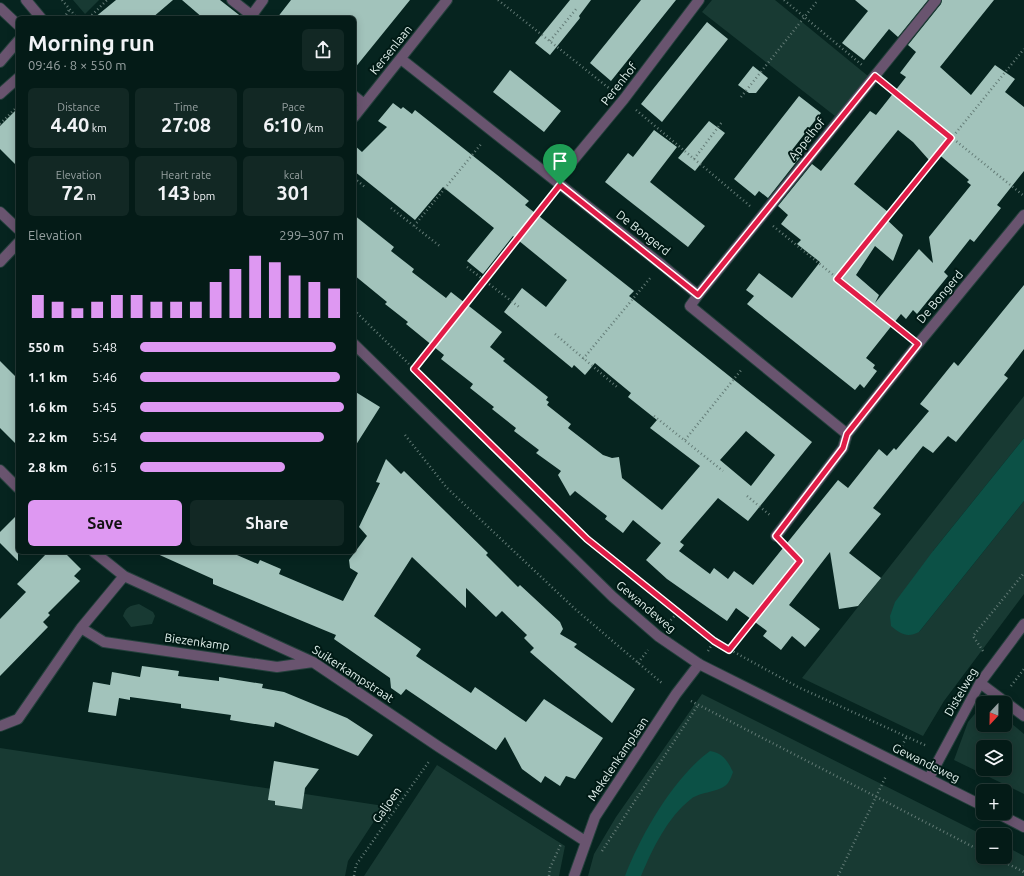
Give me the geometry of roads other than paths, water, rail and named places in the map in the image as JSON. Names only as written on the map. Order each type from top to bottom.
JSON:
[{"type":"street","points":[[26,0],[39,16]]},
{"type":"street","points":[[232,0],[253,16]]},
{"type":"street","points":[[255,16],[263,0]]},
{"type":"street","name":"Kersenlaan","points":[[356,114],[447,0]]},
{"type":"street","name":"Perenhof","points":[[558,183],[624,100],[699,0]]},
{"type":"street","name":"Appelhof","points":[[698,295],[936,0]]},
{"type":"street","points":[[0,8],[16,23]]},
{"type":"street","points":[[0,62],[16,43]]},
{"type":"street","name":"De Bongerd","points":[[401,59],[698,295]]},
{"type":"street","points":[[0,94],[16,80]]},
{"type":"street","points":[[356,98],[364,104]]},
{"type":"street","points":[[0,212],[16,228]]},
{"type":"street","name":"De Bongerd","points":[[776,536],[843,448],[847,434],[918,344],[1024,215]]},
{"type":"street","points":[[0,262],[16,245]]},
{"type":"street","points":[[698,295],[690,306],[847,434]]},
{"type":"street","name":"Gewandeweg","points":[[356,346],[613,597],[658,636],[699,664],[976,802]]},
{"type":"street","points":[[0,470],[16,486]]},
{"type":"street","name":"Suikerkampstraat","points":[[96,554],[124,576],[313,662],[439,747],[585,841]]},
{"type":"street","points":[[0,726],[18,719],[81,628],[124,576]]},
{"type":"street","name":"Distelweg","points":[[929,778],[980,682],[1024,624]]},
{"type":"street","name":"Biezenkamp","points":[[81,628],[104,642],[277,667],[313,662]]},
{"type":"street","name":"Mekelenkamplaan","points":[[574,876],[585,841],[595,817],[676,694],[699,664]]},
{"type":"street","points":[[980,682],[1024,716]]},
{"type":"street","points":[[1010,820],[1024,827]]}]
